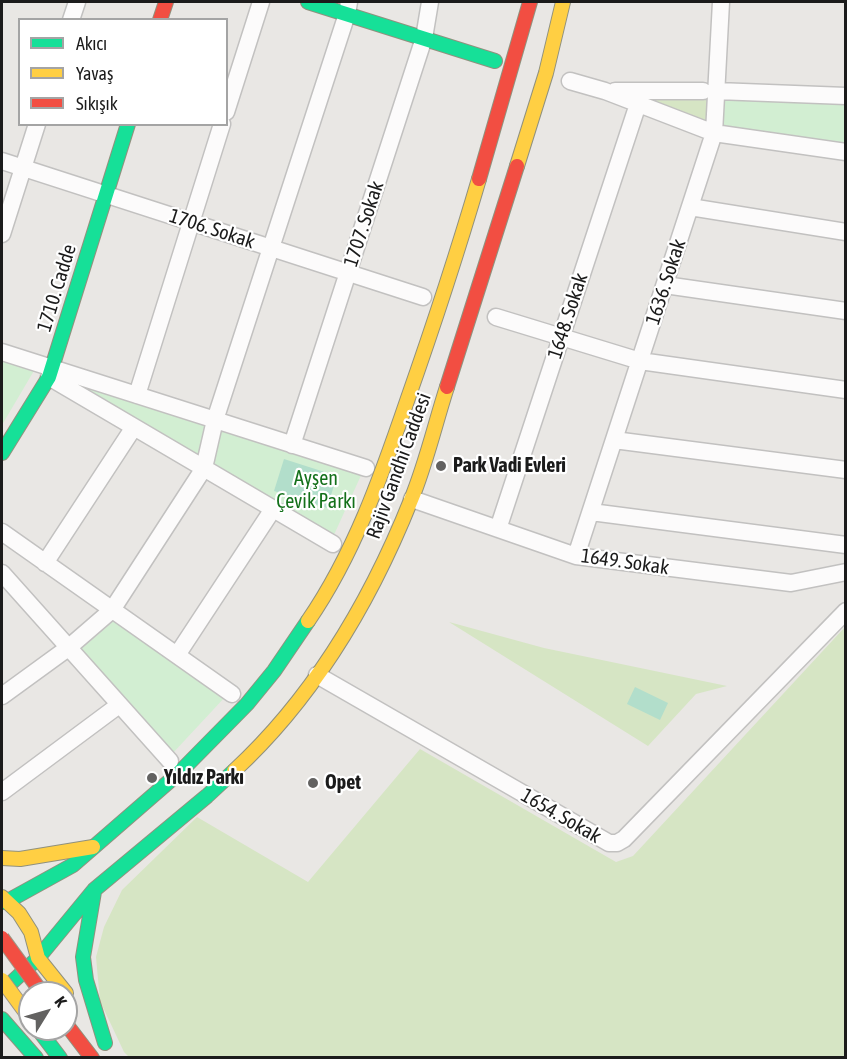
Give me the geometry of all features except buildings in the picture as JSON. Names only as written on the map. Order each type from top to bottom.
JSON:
[{"type":"main road","points":[[161,18],[166,2]]},
{"type":"main road","points":[[308,2],[348,8],[424,38],[495,61]]},
{"type":"main road","name":"Rajiv Gandhi Caddesi","points":[[3,900],[73,865],[180,772],[247,704],[300,634],[349,553],[382,473],[441,303],[513,67],[530,2]]},
{"type":"main road","name":"Rajiv Gandhi Caddesi","points":[[2,989],[12,983],[38,958],[94,890],[207,796],[250,756],[317,675],[374,584],[412,499],[546,73],[563,2]]},
{"type":"main road","name":"1710. Cadde","points":[[2,453],[50,373],[127,126]]},
{"type":"main road","points":[[2,858],[20,859],[94,846]]},
{"type":"main road","points":[[94,890],[83,957],[86,980],[105,1043]]},
{"type":"main road","points":[[3,900],[19,913],[31,932],[38,958],[56,981]]},
{"type":"main road","points":[[2,938],[33,981]]},
{"type":"main road","points":[[2,980],[18,1002]]},
{"type":"main road","points":[[78,1009],[116,1058]]},
{"type":"main road","points":[[2,1019],[32,1053]]},
{"type":"main road","points":[[2,1040],[32,1053]]},
{"type":"main road","points":[[78,1040],[92,1058]]},
{"type":"main road","points":[[47,1041],[60,1058]]},
{"type":"street","points":[[72,18],[77,2]]},
{"type":"street","points":[[228,106],[261,2]]},
{"type":"street","name":"1707. Sokak","points":[[292,445],[424,38],[430,2]]},
{"type":"street","name":"1636. Sokak","points":[[576,556],[714,133],[710,91],[721,2]]},
{"type":"street","points":[[2,696],[68,648],[112,610],[204,468],[215,420],[348,8]]},
{"type":"street","points":[[570,81],[605,91],[714,133],[846,152]]},
{"type":"street","points":[[605,91],[710,91],[846,96]]},
{"type":"street","name":"1648. Sokak","points":[[498,529],[638,104]]},
{"type":"street","points":[[2,234],[36,126]]},
{"type":"street","points":[[137,395],[221,126]]},
{"type":"street","name":"1706. Sokak","points":[[2,160],[423,297]]},
{"type":"street","points":[[690,207],[846,232]]},
{"type":"street","points":[[664,285],[846,311]]},
{"type":"street","points":[[496,317],[640,361],[846,390]]},
{"type":"street","points":[[2,352],[50,373],[134,427],[333,544]]},
{"type":"street","points":[[50,373],[137,395],[366,468]]},
{"type":"street","points":[[45,563],[134,427]]},
{"type":"street","points":[[614,440],[846,470]]},
{"type":"street","name":"1649. Sokak","points":[[412,499],[576,556],[791,583],[846,572]]},
{"type":"street","points":[[177,655],[273,508]]},
{"type":"street","points":[[591,512],[846,545]]},
{"type":"street","points":[[2,532],[232,694]]},
{"type":"street","points":[[2,573],[7,591],[68,648],[170,761]]},
{"type":"street","name":"1654. Sokak","points":[[317,675],[609,843],[617,843],[624,839],[846,611]]},
{"type":"street","points":[[2,792],[119,705]]},
{"type":"green space","points":[[624,94],[709,94],[708,128]]},
{"type":"green space","points":[[721,99],[845,102],[845,147],[721,127]]},
{"type":"green space","points":[[2,359],[35,369],[2,425]]},
{"type":"green space","points":[[66,379],[210,422],[201,460]]},
{"type":"green space","name":"Ayşen Çevik Parkı","points":[[217,425],[363,471],[333,537],[208,465]]},
{"type":"green space","points":[[284,459],[337,476],[327,508],[274,491]]},
{"type":"green space","points":[[117,618],[226,696],[172,754],[81,649]]},
{"type":"green space","points":[[449,622],[544,648],[727,686],[696,694],[648,746]]},
{"type":"green space","points":[[845,627],[845,1057],[129,1057],[124,1052],[100,1001],[96,957],[104,927],[122,890],[197,817],[308,882],[420,749],[616,862],[633,856]]},
{"type":"green space","points":[[635,687],[668,703],[660,720],[627,704]]},
{"type":"traffic: fast","points":[[308,2],[495,61]]},
{"type":"traffic: fast","points":[[2,453],[49,377],[127,126]]},
{"type":"traffic: fast","points":[[2,902],[6,902],[73,865],[180,772],[247,704],[274,671],[308,621]]},
{"type":"traffic: fast","points":[[9,985],[38,958],[94,890],[234,771]]},
{"type":"traffic: fast","points":[[94,892],[83,957],[86,980],[105,1043]]},
{"type":"traffic: fast","points":[[2,1019],[36,1058]]},
{"type":"traffic: fast","points":[[47,1041],[60,1058]]},
{"type":"traffic: slow","points":[[517,166],[546,73],[563,2]]},
{"type":"traffic: slow","points":[[308,621],[353,542],[376,486],[435,318],[479,179]]},
{"type":"traffic: slow","points":[[234,771],[290,712],[315,679],[359,610],[411,500],[447,387]]},
{"type":"traffic: slow","points":[[2,858],[20,859],[93,847]]},
{"type":"traffic: slow","points":[[2,897],[19,913],[31,932],[38,958],[56,981]]},
{"type":"traffic: slow","points":[[2,980],[18,1002]]},
{"type":"traffic: jam","points":[[161,18],[166,2]]},
{"type":"traffic: jam","points":[[479,179],[530,2]]},
{"type":"traffic: jam","points":[[447,387],[517,166]]},
{"type":"traffic: jam","points":[[2,938],[33,981]]},
{"type":"traffic: jam","points":[[78,1040],[92,1058]]},
{"type":"place","name":"Park Vadi Evleri","points":[[441,466]]},
{"type":"place","name":"Yıldız Parkı","points":[[152,778]]},
{"type":"place","name":"Opet","points":[[313,783]]}]
